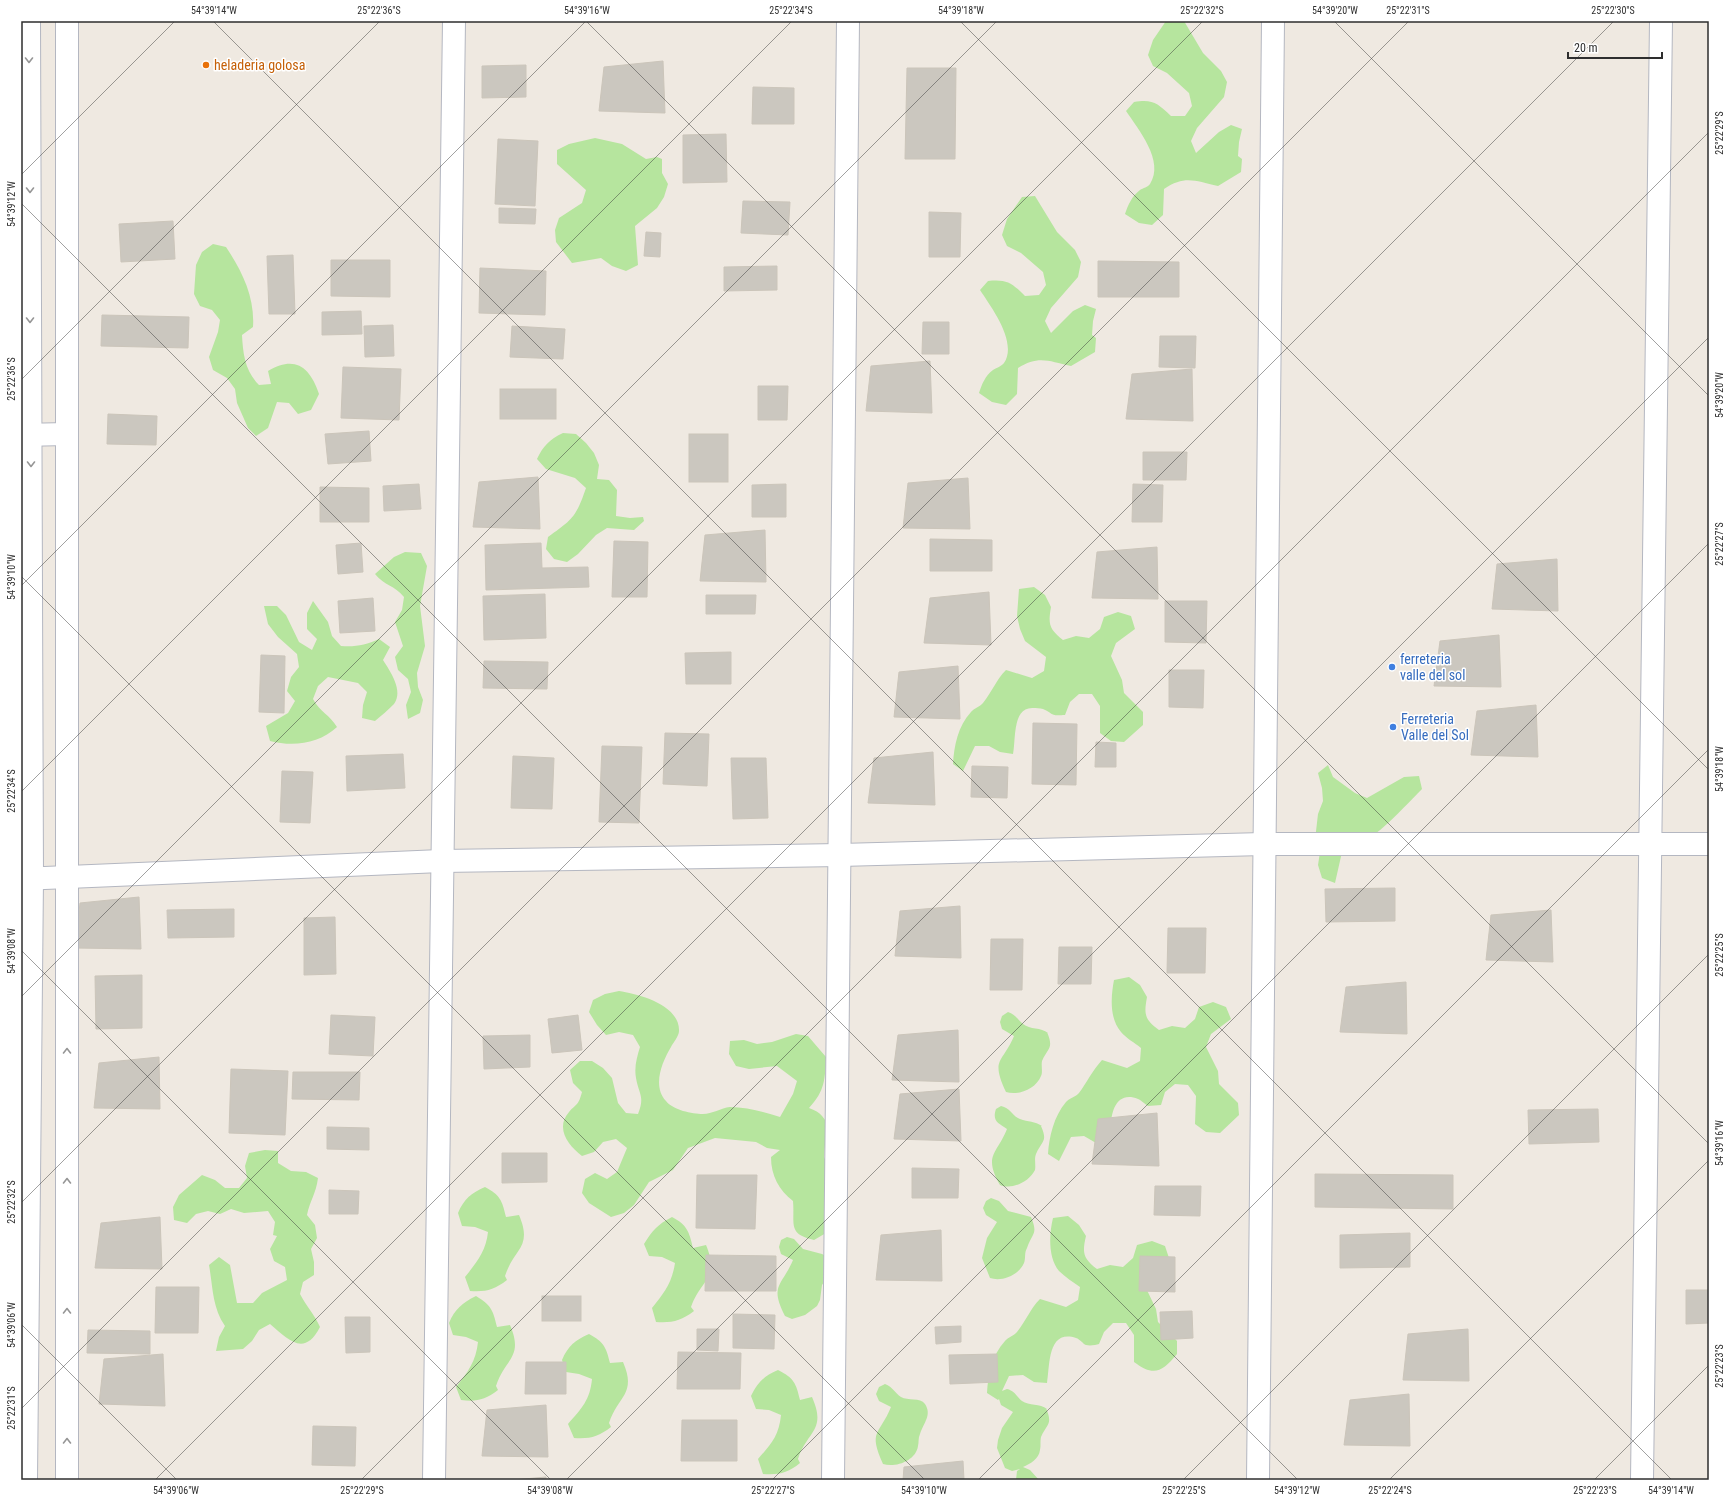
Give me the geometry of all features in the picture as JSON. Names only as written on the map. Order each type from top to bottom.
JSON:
[{"type":"street","points":[[26,1480],[26,435],[29,21]]},
{"type":"street","points":[[67,1480],[68,21]]},
{"type":"street","points":[[434,1480],[441,861],[454,21]]},
{"type":"street","points":[[833,1480],[848,21]]},
{"type":"street","points":[[1258,1480],[1263,844],[1273,21]]},
{"type":"street","points":[[1642,1480],[1661,21]]},
{"type":"street","points":[[26,435],[67,434]]},
{"type":"street","points":[[27,879],[441,861],[840,855],[1263,844],[1709,844]]},
{"type":"green space","points":[[1166,21],[1184,21],[1203,53],[1221,71],[1227,82],[1224,97],[1197,128],[1191,141],[1196,153],[1219,132],[1231,125],[1242,129],[1238,156],[1242,159],[1241,172],[1218,186],[1190,180],[1178,182],[1164,189],[1163,215],[1152,225],[1139,223],[1125,214],[1135,195],[1150,184],[1154,175],[1154,165],[1148,146],[1126,111],[1134,102],[1146,101],[1158,105],[1171,116],[1185,116],[1192,106],[1189,93],[1167,73],[1153,66],[1148,55],[1153,40]]},
{"type":"green space","points":[[595,138],[622,144],[646,159],[657,157],[662,159],[662,173],[668,184],[664,197],[657,208],[635,226],[638,265],[626,271],[612,266],[601,258],[572,263],[556,242],[555,230],[559,218],[582,203],[586,190],[557,164],[557,150],[569,144]]},
{"type":"green space","points":[[1035,196],[1057,232],[1075,250],[1081,262],[1078,277],[1051,308],[1045,321],[1051,333],[1073,311],[1085,305],[1096,309],[1092,335],[1096,338],[1095,352],[1071,366],[1038,360],[1018,368],[1017,394],[1006,405],[992,402],[979,393],[988,375],[1004,363],[1008,345],[996,315],[980,290],[988,281],[1005,281],[1013,285],[1025,296],[1039,295],[1046,285],[1043,272],[1021,253],[1007,246],[1002,235],[1007,219],[1022,197]]},
{"type":"green space","points":[[213,244],[226,247],[242,275],[250,295],[253,327],[242,335],[246,362],[254,380],[259,385],[271,384],[268,371],[278,366],[294,364],[300,366],[311,377],[319,394],[311,410],[298,414],[289,403],[277,402],[268,428],[256,436],[248,428],[237,403],[235,389],[227,378],[213,370],[209,357],[218,332],[220,320],[212,310],[200,306],[194,294],[196,265],[202,252]]},
{"type":"green space","points":[[563,433],[576,434],[594,453],[599,465],[597,479],[609,480],[617,490],[616,516],[630,518],[643,517],[644,521],[634,530],[607,528],[596,535],[578,554],[567,562],[554,559],[546,549],[548,537],[573,517],[586,488],[575,478],[546,469],[537,459],[547,443]]},
{"type":"green space","points":[[405,552],[421,553],[427,566],[420,606],[425,646],[417,673],[418,687],[423,700],[420,713],[408,719],[406,705],[411,692],[408,679],[398,670],[395,657],[403,646],[395,622],[402,610],[404,597],[375,574],[394,557]]},
{"type":"green space","points":[[1034,587],[1045,595],[1051,607],[1050,622],[1052,629],[1063,640],[1076,636],[1089,638],[1100,629],[1104,617],[1118,612],[1131,616],[1135,629],[1116,643],[1111,656],[1122,680],[1124,693],[1143,712],[1143,725],[1124,742],[1111,741],[1100,733],[1100,706],[1092,694],[1079,694],[1070,702],[1065,715],[1054,715],[1041,708],[1026,709],[1018,718],[1013,754],[1000,752],[989,746],[975,746],[963,771],[953,764],[954,750],[960,730],[971,712],[983,703],[1006,670],[1032,678],[1044,671],[1046,657],[1025,641],[1017,616],[1019,589]]},
{"type":"green space","points":[[313,601],[328,622],[332,636],[341,646],[361,645],[379,639],[390,647],[383,660],[395,681],[397,687],[397,699],[394,704],[375,721],[362,718],[363,705],[367,692],[358,683],[328,677],[318,686],[313,699],[337,727],[322,737],[305,743],[288,744],[270,741],[266,726],[288,713],[295,701],[287,691],[291,677],[299,667],[297,654],[278,637],[268,624],[264,606],[277,606],[286,615],[299,642],[312,650],[317,639],[307,629],[307,613]]},
{"type":"green space","points":[[1328,765],[1333,777],[1355,793],[1367,798],[1404,777],[1419,776],[1422,789],[1375,834],[1354,847],[1342,852],[1335,883],[1322,878],[1318,865],[1320,852],[1315,840],[1318,814],[1323,801],[1322,788],[1318,773]]},
{"type":"green space","points":[[1129,977],[1140,985],[1147,997],[1146,1016],[1150,1023],[1159,1030],[1172,1026],[1185,1028],[1195,1019],[1199,1007],[1213,1002],[1226,1007],[1231,1019],[1211,1034],[1206,1047],[1218,1071],[1219,1084],[1238,1103],[1239,1115],[1220,1133],[1206,1132],[1195,1124],[1196,1096],[1188,1085],[1175,1084],[1165,1092],[1161,1105],[1148,1106],[1139,1100],[1130,1097],[1119,1101],[1113,1111],[1111,1131],[1096,1143],[1084,1136],[1071,1137],[1059,1161],[1048,1154],[1055,1120],[1066,1102],[1079,1093],[1102,1060],[1127,1068],[1140,1061],[1141,1048],[1121,1032],[1114,1020],[1112,1007],[1114,980]]},
{"type":"green space","points":[[619,991],[657,1002],[673,1014],[678,1022],[679,1033],[664,1060],[659,1081],[662,1095],[666,1101],[673,1107],[683,1111],[703,1114],[730,1107],[736,1107],[755,1110],[780,1117],[793,1094],[797,1081],[777,1066],[749,1069],[736,1066],[729,1054],[730,1041],[744,1040],[757,1044],[772,1042],[796,1034],[808,1036],[826,1057],[825,1072],[821,1090],[809,1108],[822,1116],[830,1131],[825,1144],[824,1157],[834,1182],[826,1233],[814,1240],[805,1238],[796,1231],[793,1222],[793,1201],[780,1187],[772,1170],[771,1157],[780,1150],[767,1148],[756,1142],[715,1138],[688,1148],[673,1170],[649,1182],[634,1205],[624,1213],[611,1217],[589,1203],[582,1193],[585,1179],[595,1173],[607,1179],[617,1172],[627,1148],[616,1139],[603,1142],[594,1152],[582,1156],[572,1147],[565,1136],[563,1124],[569,1112],[579,1102],[582,1092],[573,1083],[570,1070],[580,1061],[592,1061],[603,1068],[612,1078],[618,1103],[626,1113],[638,1114],[641,1103],[641,1096],[635,1070],[640,1047],[633,1035],[619,1032],[606,1035],[597,1025],[589,1012],[593,1000],[605,994]]},
{"type":"green space","points":[[1008,1012],[1026,1026],[1047,1032],[1050,1042],[1049,1048],[1042,1061],[1042,1074],[1039,1081],[1031,1088],[1016,1093],[1006,1092],[999,1073],[1000,1061],[1014,1036],[1002,1029],[1000,1022],[1002,1016]]},
{"type":"green space","points":[[1001,1106],[1007,1108],[1020,1119],[1037,1123],[1042,1126],[1044,1135],[1043,1141],[1035,1156],[1035,1170],[1029,1178],[1015,1186],[1000,1185],[993,1167],[993,1155],[1007,1129],[995,1119],[996,1109]]},
{"type":"green space","points":[[265,1150],[278,1151],[278,1163],[291,1171],[306,1172],[318,1178],[307,1215],[315,1225],[317,1238],[311,1249],[314,1262],[314,1275],[303,1282],[300,1294],[316,1318],[320,1327],[308,1342],[302,1344],[290,1340],[270,1324],[259,1330],[252,1341],[243,1349],[216,1351],[219,1337],[225,1326],[215,1304],[209,1265],[219,1257],[230,1265],[237,1303],[253,1303],[262,1293],[287,1280],[285,1267],[274,1261],[270,1249],[277,1236],[273,1235],[275,1222],[268,1211],[244,1213],[231,1209],[220,1214],[208,1211],[196,1214],[187,1223],[174,1220],[173,1207],[179,1195],[202,1175],[215,1180],[225,1188],[239,1188],[247,1178],[245,1166],[249,1153]]},
{"type":"green space","points":[[485,1187],[500,1199],[506,1217],[519,1215],[523,1226],[524,1235],[521,1247],[505,1276],[507,1280],[490,1290],[470,1291],[465,1277],[483,1251],[488,1232],[475,1227],[462,1226],[458,1213],[468,1197]]},
{"type":"green space","points":[[991,1198],[999,1201],[1008,1211],[1031,1217],[1034,1227],[1034,1233],[1026,1250],[1025,1261],[1022,1267],[1014,1274],[1000,1279],[990,1278],[982,1258],[987,1238],[997,1222],[986,1215],[983,1208],[986,1201]]},
{"type":"green space","points":[[1068,1216],[1079,1225],[1086,1236],[1084,1251],[1086,1258],[1097,1269],[1110,1265],[1123,1267],[1133,1258],[1137,1245],[1152,1241],[1165,1246],[1169,1258],[1145,1286],[1156,1309],[1158,1322],[1177,1341],[1177,1354],[1167,1365],[1157,1370],[1152,1371],[1141,1367],[1134,1362],[1134,1335],[1126,1323],[1113,1323],[1104,1332],[1099,1344],[1086,1345],[1076,1338],[1067,1337],[1060,1339],[1055,1344],[1052,1351],[1047,1383],[1034,1382],[1023,1375],[1009,1376],[1002,1391],[1007,1389],[1010,1390],[1025,1403],[1046,1408],[1049,1421],[1041,1437],[1038,1456],[1034,1461],[1023,1467],[1030,1470],[1039,1480],[1016,1480],[1017,1471],[1020,1469],[1012,1471],[1005,1468],[997,1448],[1002,1428],[1013,1412],[1001,1405],[999,1399],[998,1400],[987,1393],[988,1379],[997,1352],[1006,1340],[1017,1332],[1040,1299],[1066,1307],[1078,1300],[1080,1287],[1059,1271],[1055,1266],[1051,1253],[1050,1238],[1053,1218]]},
{"type":"green space","points":[[672,1217],[687,1229],[693,1248],[706,1245],[710,1256],[710,1272],[691,1307],[694,1311],[676,1321],[656,1322],[652,1308],[667,1287],[674,1270],[675,1263],[662,1257],[649,1256],[644,1244],[656,1228]]},
{"type":"green space","points":[[787,1237],[794,1239],[803,1249],[826,1256],[830,1273],[822,1285],[820,1300],[817,1306],[805,1315],[792,1319],[785,1316],[778,1298],[779,1286],[793,1260],[781,1254],[779,1247],[781,1240]]},
{"type":"green space","points":[[476,1296],[491,1308],[497,1327],[510,1325],[514,1336],[515,1345],[512,1357],[496,1386],[498,1390],[480,1400],[471,1401],[461,1400],[456,1387],[471,1366],[478,1342],[466,1337],[453,1335],[449,1323],[460,1307]]},
{"type":"green space","points":[[589,1334],[601,1342],[604,1346],[610,1363],[623,1362],[627,1373],[627,1388],[609,1423],[611,1427],[594,1437],[574,1438],[568,1424],[587,1398],[592,1379],[579,1374],[566,1372],[562,1360],[572,1344]]},
{"type":"green space","points":[[778,1370],[794,1382],[800,1400],[812,1397],[816,1408],[817,1424],[798,1459],[800,1463],[783,1473],[763,1474],[758,1459],[776,1434],[781,1415],[769,1410],[756,1409],[751,1396],[762,1380]]},
{"type":"green space","points":[[885,1384],[901,1397],[923,1402],[928,1412],[927,1419],[919,1436],[916,1451],[913,1456],[904,1462],[893,1465],[883,1464],[876,1445],[877,1434],[891,1407],[879,1401],[876,1394],[879,1387]]},
{"type":"building","points":[[663,61],[665,113],[599,111],[604,67]]},
{"type":"building","points":[[526,65],[526,97],[482,98],[482,66]]},
{"type":"building","points":[[907,68],[956,68],[955,159],[905,159]]},
{"type":"building","points":[[753,87],[794,88],[794,124],[752,124]]},
{"type":"building","points":[[726,134],[727,182],[683,183],[683,135]]},
{"type":"building","points":[[498,139],[538,141],[535,206],[495,204]]},
{"type":"building","points":[[743,201],[790,202],[788,235],[741,233]]},
{"type":"building","points":[[499,208],[536,209],[535,224],[499,223]]},
{"type":"building","points":[[929,212],[961,213],[960,257],[929,257]]},
{"type":"building","points":[[173,221],[175,259],[121,262],[119,224]]},
{"type":"building","points":[[646,232],[661,233],[660,257],[644,256]]},
{"type":"building","points":[[293,255],[295,314],[269,314],[267,256]]},
{"type":"building","points":[[331,260],[390,260],[390,297],[331,296]]},
{"type":"building","points":[[1098,261],[1179,262],[1179,297],[1098,297]]},
{"type":"building","points":[[777,266],[777,290],[724,291],[724,267]]},
{"type":"building","points":[[480,268],[546,271],[545,315],[479,313]]},
{"type":"building","points":[[361,311],[362,334],[322,335],[322,312]]},
{"type":"building","points":[[102,315],[189,317],[188,348],[101,346]]},
{"type":"building","points":[[923,322],[949,322],[949,354],[922,354]]},
{"type":"building","points":[[393,325],[394,356],[365,357],[364,326]]},
{"type":"building","points":[[512,326],[565,329],[563,359],[510,357]]},
{"type":"building","points":[[1160,336],[1196,336],[1195,368],[1159,367]]},
{"type":"building","points":[[930,361],[932,413],[866,411],[871,366]]},
{"type":"building","points":[[343,367],[401,369],[399,420],[341,418]]},
{"type":"building","points":[[1192,369],[1193,421],[1126,419],[1132,374]]},
{"type":"building","points":[[758,386],[788,386],[787,420],[758,420]]},
{"type":"building","points":[[500,389],[556,389],[556,419],[500,419]]},
{"type":"building","points":[[108,414],[157,416],[156,445],[107,444]]},
{"type":"building","points":[[369,431],[371,461],[328,464],[325,434]]},
{"type":"building","points":[[689,434],[728,434],[728,482],[689,482]]},
{"type":"building","points":[[1143,452],[1187,452],[1186,480],[1143,480]]},
{"type":"building","points":[[538,477],[540,529],[473,527],[479,482]]},
{"type":"building","points":[[968,478],[970,529],[903,528],[908,483]]},
{"type":"building","points":[[419,484],[421,509],[384,511],[383,486]]},
{"type":"building","points":[[786,484],[786,517],[752,517],[752,485]]},
{"type":"building","points":[[1133,484],[1163,485],[1162,522],[1132,522]]},
{"type":"building","points":[[320,487],[369,488],[369,522],[320,522]]},
{"type":"building","points":[[765,530],[766,582],[700,581],[705,535]]},
{"type":"building","points":[[930,539],[992,540],[992,571],[930,571]]},
{"type":"building","points":[[614,541],[648,542],[647,597],[612,597]]},
{"type":"building","points":[[361,543],[363,572],[338,574],[336,545]]},
{"type":"building","points":[[541,543],[542,568],[588,567],[589,587],[486,590],[485,545]]},
{"type":"building","points":[[1157,547],[1158,599],[1092,598],[1097,552]]},
{"type":"building","points":[[1557,559],[1558,611],[1492,609],[1497,564]]},
{"type":"building","points":[[989,592],[991,645],[924,643],[930,598]]},
{"type":"building","points":[[545,594],[546,638],[484,640],[483,596]]},
{"type":"building","points":[[706,595],[756,595],[755,614],[706,614]]},
{"type":"building","points":[[373,598],[375,631],[340,633],[338,601]]},
{"type":"building","points":[[1165,601],[1207,601],[1206,643],[1165,642]]},
{"type":"building","points":[[1499,635],[1501,687],[1434,686],[1440,641]]},
{"type":"building","points":[[731,652],[731,684],[686,684],[685,653]]},
{"type":"building","points":[[261,655],[285,656],[284,713],[259,712]]},
{"type":"building","points":[[484,661],[548,662],[547,689],[483,688]]},
{"type":"building","points":[[958,666],[960,719],[894,717],[899,672]]},
{"type":"building","points":[[1169,670],[1204,670],[1203,708],[1169,707]]},
{"type":"building","points":[[1536,705],[1538,757],[1471,755],[1477,711]]},
{"type":"building","points":[[1033,723],[1077,724],[1076,785],[1032,784]]},
{"type":"building","points":[[665,733],[709,734],[707,786],[663,784]]},
{"type":"building","points":[[1096,742],[1116,743],[1116,767],[1095,767]]},
{"type":"building","points":[[602,746],[642,747],[639,823],[599,822]]},
{"type":"building","points":[[933,752],[935,805],[868,803],[874,758]]},
{"type":"building","points":[[403,754],[405,788],[347,791],[346,756]]},
{"type":"building","points":[[513,756],[554,758],[552,809],[511,808]]},
{"type":"building","points":[[731,758],[766,758],[768,818],[733,819]]},
{"type":"building","points":[[972,766],[1008,767],[1007,798],[971,797]]},
{"type":"building","points":[[282,771],[313,772],[310,823],[280,822]]},
{"type":"building","points":[[1395,888],[1395,921],[1326,922],[1325,889]]},
{"type":"building","points":[[139,897],[141,949],[75,948],[80,903]]},
{"type":"building","points":[[960,906],[961,958],[895,956],[900,911]]},
{"type":"building","points":[[234,909],[234,937],[168,938],[167,910]]},
{"type":"building","points":[[1551,910],[1553,962],[1486,960],[1491,915]]},
{"type":"building","points":[[335,917],[336,974],[304,975],[304,918]]},
{"type":"building","points":[[1168,928],[1206,928],[1205,973],[1167,973]]},
{"type":"building","points":[[991,939],[1023,939],[1022,990],[990,990]]},
{"type":"building","points":[[1059,947],[1092,947],[1091,984],[1058,984]]},
{"type":"building","points":[[142,975],[142,1028],[96,1029],[95,976]]},
{"type":"building","points":[[1406,982],[1407,1034],[1340,1032],[1346,987]]},
{"type":"building","points":[[331,1015],[375,1017],[373,1056],[329,1054]]},
{"type":"building","points":[[578,1015],[582,1050],[552,1053],[548,1019]]},
{"type":"building","points":[[958,1030],[959,1082],[892,1080],[898,1035]]},
{"type":"building","points":[[530,1035],[530,1067],[484,1069],[483,1036]]},
{"type":"building","points":[[159,1057],[160,1109],[94,1108],[99,1063]]},
{"type":"building","points":[[231,1069],[288,1071],[285,1135],[229,1133]]},
{"type":"building","points":[[293,1072],[360,1072],[359,1100],[292,1099]]},
{"type":"building","points":[[959,1089],[961,1141],[894,1139],[900,1094]]},
{"type":"building","points":[[1598,1109],[1599,1142],[1529,1144],[1528,1110]]},
{"type":"building","points":[[1157,1113],[1159,1166],[1092,1164],[1098,1119]]},
{"type":"building","points":[[327,1127],[369,1128],[369,1150],[327,1149]]},
{"type":"building","points":[[502,1153],[547,1153],[547,1182],[502,1183]]},
{"type":"building","points":[[912,1168],[959,1169],[958,1198],[912,1198]]},
{"type":"building","points":[[1315,1174],[1453,1175],[1453,1209],[1315,1207]]},
{"type":"building","points":[[697,1175],[757,1175],[755,1229],[696,1228]]},
{"type":"building","points":[[1155,1186],[1201,1186],[1200,1216],[1154,1215]]},
{"type":"building","points":[[329,1190],[359,1191],[358,1214],[329,1214]]},
{"type":"building","points":[[160,1217],[162,1269],[95,1268],[101,1223]]},
{"type":"building","points":[[941,1230],[942,1281],[876,1280],[881,1235]]},
{"type":"building","points":[[1410,1233],[1410,1267],[1340,1268],[1340,1235]]},
{"type":"building","points":[[706,1255],[776,1256],[776,1291],[705,1291]]},
{"type":"building","points":[[1140,1256],[1175,1257],[1175,1292],[1139,1291]]},
{"type":"building","points":[[156,1287],[199,1287],[198,1333],[155,1333]]},
{"type":"building","points":[[1686,1290],[1709,1290],[1709,1323],[1686,1324]]},
{"type":"building","points":[[542,1296],[581,1296],[581,1321],[542,1321]]},
{"type":"building","points":[[1192,1311],[1193,1338],[1161,1340],[1160,1312]]},
{"type":"building","points":[[733,1314],[775,1315],[774,1349],[733,1348]]},
{"type":"building","points":[[345,1317],[370,1317],[370,1352],[346,1353]]},
{"type":"building","points":[[961,1326],[961,1342],[936,1344],[935,1327]]},
{"type":"building","points":[[697,1329],[719,1329],[718,1351],[697,1350]]},
{"type":"building","points":[[1468,1329],[1469,1381],[1403,1380],[1408,1334]]},
{"type":"building","points":[[88,1330],[150,1331],[150,1354],[87,1353]]},
{"type":"building","points":[[678,1352],[741,1353],[740,1389],[677,1389]]},
{"type":"building","points":[[163,1354],[165,1406],[99,1404],[104,1359]]},
{"type":"building","points":[[997,1354],[998,1382],[950,1384],[949,1355]]},
{"type":"building","points":[[526,1362],[566,1362],[566,1394],[525,1394]]},
{"type":"building","points":[[1409,1394],[1410,1446],[1344,1445],[1350,1400]]},
{"type":"building","points":[[546,1405],[548,1457],[482,1456],[487,1410]]},
{"type":"building","points":[[682,1420],[737,1420],[737,1461],[681,1461]]},
{"type":"building","points":[[313,1426],[356,1427],[355,1466],[312,1465]]},
{"type":"building","points":[[963,1461],[964,1480],[903,1480],[904,1467]]},
{"type":"building","points":[[546,1477],[546,1480],[513,1480]]},
{"type":"place","name":"heladeria golosa","points":[[206,65]]},
{"type":"place","name":"ferreteria valle del sol","points":[[1392,667]]},
{"type":"place","name":"Ferreteria Valle del Sol","points":[[1393,727]]}]
